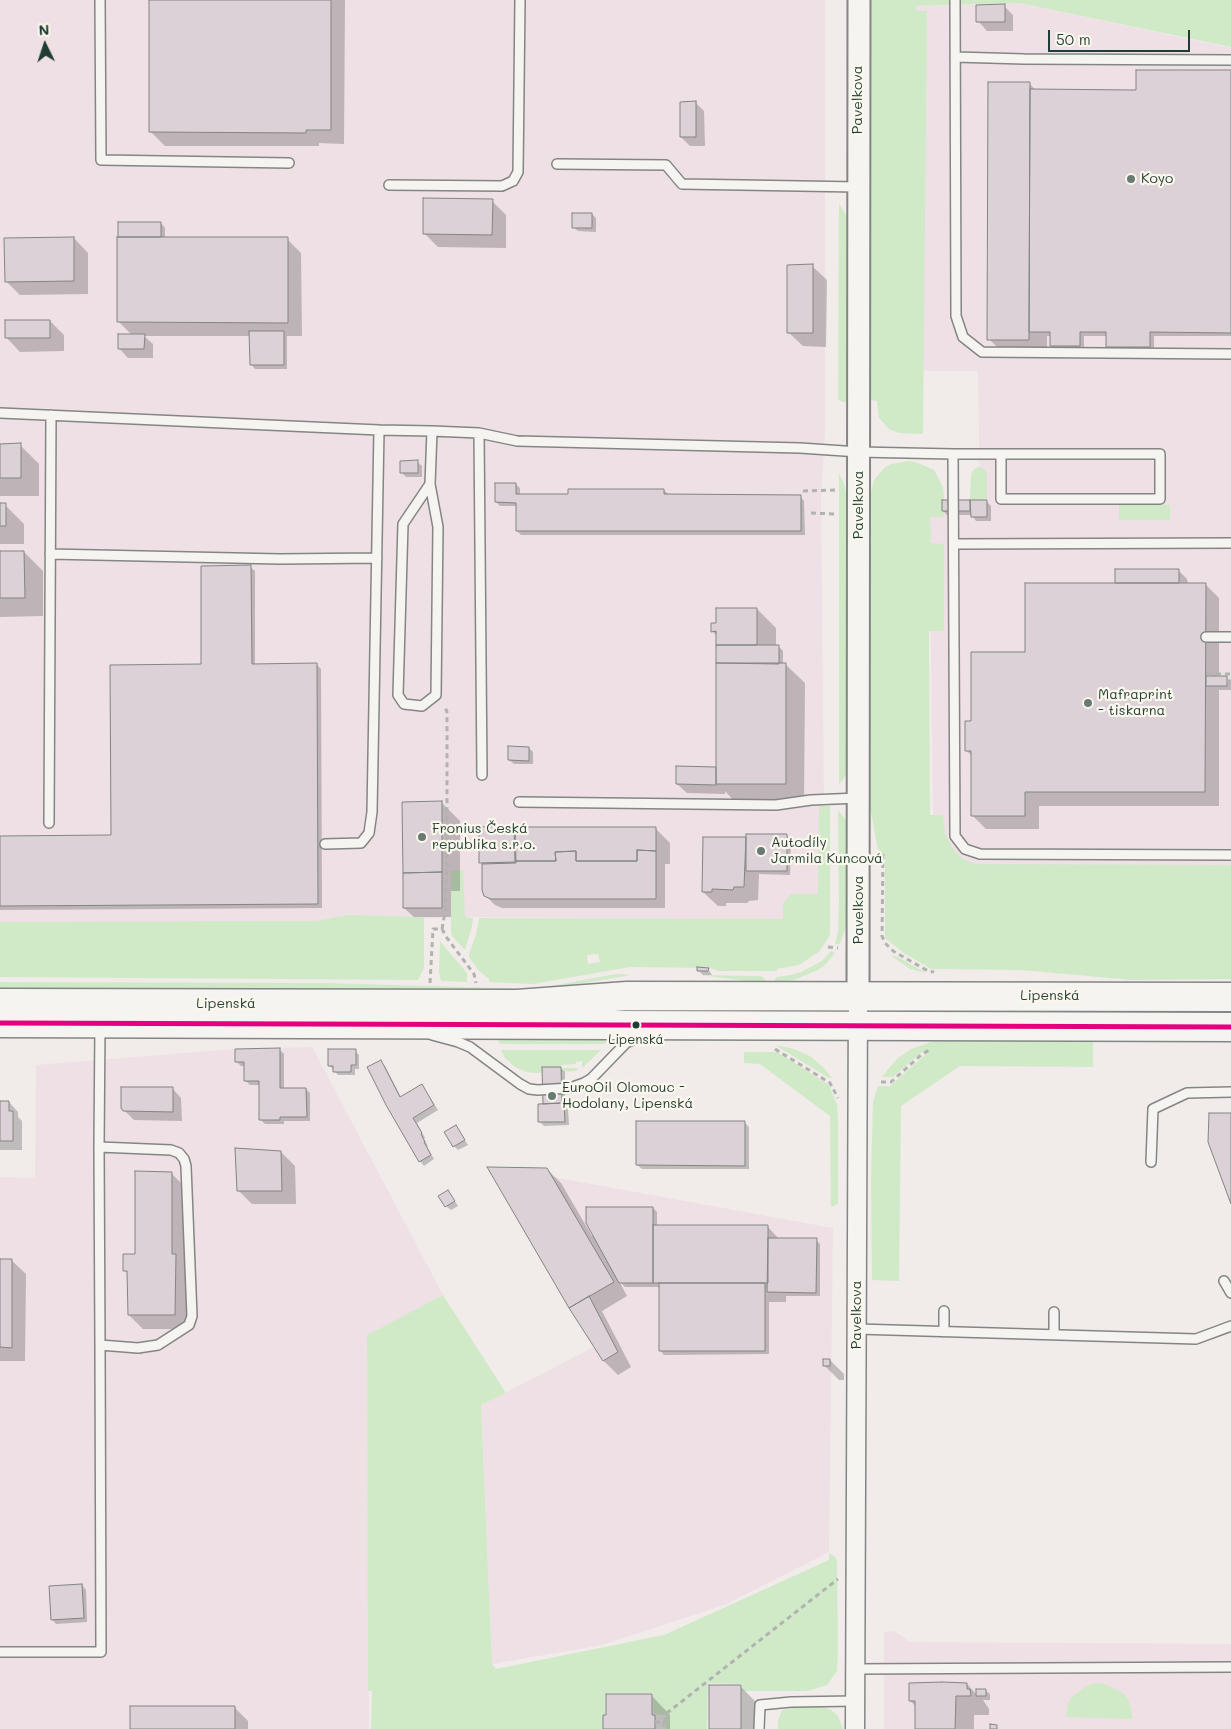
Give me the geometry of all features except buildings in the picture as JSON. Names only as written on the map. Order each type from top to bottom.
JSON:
[{"type":"main road","name":"Lipenská","points":[[0,1003],[517,1004],[626,996],[1231,997]]},
{"type":"main road","name":"Lipenská","points":[[0,1023],[1231,1027]]},
{"type":"street","name":"Pavelkova","points":[[855,1729],[859,0]]},
{"type":"lane","points":[[100,0],[101,160],[289,163]]},
{"type":"lane","points":[[389,185],[502,186],[512,181],[518,172],[520,0]]},
{"type":"lane","points":[[955,0],[956,316],[963,337],[982,352],[1231,354]]},
{"type":"lane","points":[[955,57],[1231,60]]},
{"type":"lane","points":[[557,164],[666,165],[682,184],[858,187]]},
{"type":"lane","points":[[0,413],[432,431],[479,434],[518,441],[953,454],[1001,454],[1160,454],[1160,499],[1001,499],[1001,454]]},
{"type":"lane","points":[[48,823],[51,415]]},
{"type":"lane","points":[[325,844],[361,843],[369,833],[372,812],[379,430]]},
{"type":"lane","points":[[430,484],[403,524],[398,695],[404,704],[422,706],[436,695],[438,527],[430,484],[432,431]]},
{"type":"lane","points":[[479,434],[482,775]]},
{"type":"lane","points":[[953,454],[955,544],[955,836],[966,848],[980,854],[1231,855]]},
{"type":"lane","points":[[955,544],[1231,543]]},
{"type":"lane","points":[[50,554],[280,559],[377,558]]},
{"type":"lane","points":[[1206,637],[1231,637]]},
{"type":"lane","points":[[519,802],[776,805],[811,800],[858,798]]},
{"type":"lane","points":[[0,1652],[100,1652],[100,1024]]},
{"type":"lane","points":[[388,1025],[458,1042],[481,1054],[520,1084],[538,1090],[570,1088],[584,1083],[591,1079],[626,1043],[637,1037],[674,1026]]},
{"type":"lane","points":[[1151,1162],[1153,1109],[1186,1093],[1231,1092]]},
{"type":"lane","points":[[99,1147],[171,1150],[179,1153],[184,1159],[186,1166],[192,1316],[189,1325],[158,1346],[138,1348],[100,1346]]},
{"type":"lane","points":[[1224,1281],[1231,1293]]},
{"type":"lane","points":[[944,1311],[944,1332]]},
{"type":"lane","points":[[1054,1312],[1054,1335]]},
{"type":"lane","points":[[857,1329],[1196,1340],[1231,1326]]},
{"type":"lane","points":[[855,1668],[1231,1667]]},
{"type":"lane","points":[[760,1729],[760,1705],[792,1702],[854,1702]]},
{"type":"path","points":[[803,491],[834,490]]},
{"type":"path","points":[[811,513],[834,514]]},
{"type":"path","points":[[1207,674],[1231,674]]},
{"type":"path","points":[[445,707],[447,712],[447,855],[445,912],[442,928],[447,938],[474,974],[476,984]]},
{"type":"path","points":[[883,854],[882,936],[884,943],[928,971],[938,972]]},
{"type":"path","points":[[430,983],[432,929],[442,928]]},
{"type":"path","points":[[828,947],[838,948]]},
{"type":"path","points":[[884,950],[890,948]]},
{"type":"path","points":[[770,1049],[783,1053],[832,1083],[839,1100]]},
{"type":"path","points":[[839,1572],[839,1587]]},
{"type":"path","points":[[664,1729],[667,1713],[839,1577]]},
{"type":"path","points":[[656,1722],[664,1722]]},
{"type":"shaded area","points":[[0,0],[825,0],[825,431],[821,495],[825,920],[465,917],[0,931]]},
{"type":"shaded area","points":[[1019,3],[1231,48],[1231,888],[934,888],[929,499],[980,499],[978,371],[873,371],[871,8]]},
{"type":"shaded area","points":[[312,1047],[443,1295],[367,1335],[369,1729],[0,1729],[0,1177],[35,1178],[36,1065],[235,1049]]},
{"type":"shaded area","points":[[487,1167],[547,1168],[553,1177],[833,1228],[829,1552],[724,1605],[602,1645],[492,1664],[481,1405],[594,1347],[569,1308]]},
{"type":"shaded area","points":[[894,1631],[910,1642],[1231,1644],[1231,1729],[884,1729],[884,1632]]},
{"type":"green space","points":[[871,0],[1231,0],[1231,47],[1019,3],[916,6],[916,11],[927,11],[923,434],[899,433],[889,429],[879,418],[877,401],[870,400]]},
{"type":"green space","points":[[839,204],[848,221],[848,402],[842,402],[838,399]]},
{"type":"green space","points":[[909,461],[934,470],[943,487],[944,499],[944,517],[930,517],[931,543],[944,544],[944,631],[929,631],[930,815],[943,815],[945,834],[954,850],[969,862],[978,864],[1231,865],[1231,979],[1132,980],[1021,970],[931,969],[904,953],[885,938],[885,855],[880,854],[880,850],[878,850],[869,802],[871,492],[874,480],[884,468],[891,464]]},
{"type":"green space","points":[[981,467],[987,472],[987,500],[970,500],[971,474],[975,468]]},
{"type":"green space","points":[[839,473],[845,487],[847,499],[847,772],[839,784]]},
{"type":"green space","points":[[1119,505],[1170,505],[1170,520],[1119,520]]},
{"type":"green space","points":[[819,806],[830,806],[830,935],[820,951],[799,965],[777,969],[777,971],[719,971],[710,968],[630,967],[533,984],[489,982],[489,979],[478,970],[469,957],[479,918],[783,919],[783,903],[791,894],[818,894]],"holes":[[[598,954],[600,962],[588,964],[587,955]]]},
{"type":"green space","points":[[838,810],[846,820],[847,826],[847,921],[840,944],[835,944],[838,932],[839,905]]},
{"type":"green space","points":[[463,870],[465,917],[473,918],[465,950],[452,936],[451,932],[451,871]]},
{"type":"green space","points":[[349,915],[424,917],[424,968],[418,980],[0,977],[0,922],[316,921]]},
{"type":"green space","points":[[440,941],[467,973],[467,982],[441,981],[439,972]]},
{"type":"green space","points":[[831,951],[835,953],[818,970],[794,980],[775,983],[777,977],[801,972],[822,961]]},
{"type":"green space","points":[[890,955],[898,957],[926,973],[910,969]]},
{"type":"green space","points":[[616,974],[631,975],[537,991],[0,991],[0,982],[323,983],[536,989]]},
{"type":"green space","points":[[699,975],[761,976],[765,979],[765,983]]},
{"type":"green space","points":[[498,1036],[605,1038],[606,1041],[605,1044],[500,1044]]},
{"type":"green space","points":[[1093,1037],[1093,1067],[960,1066],[901,1106],[899,1281],[872,1280],[871,1180],[873,1102],[878,1086],[890,1086],[926,1054],[922,1052],[893,1077],[882,1077],[898,1058],[911,1049],[937,1040]]},
{"type":"green space","points":[[775,1045],[794,1049],[810,1056],[832,1078],[829,1078]]},
{"type":"green space","points":[[501,1050],[601,1050],[582,1068],[582,1061],[576,1062],[576,1064],[561,1065],[562,1068],[579,1068],[576,1071],[534,1073],[515,1067],[505,1058]]},
{"type":"green space","points":[[744,1052],[777,1052],[829,1085],[837,1105],[838,1120],[838,1203],[836,1205],[831,1207],[830,1116],[760,1064],[744,1063]]},
{"type":"green space","points":[[443,1295],[506,1393],[481,1405],[492,1664],[496,1669],[664,1635],[829,1560],[829,1553],[837,1560],[838,1651],[837,1671],[827,1685],[808,1691],[742,1691],[742,1684],[708,1683],[707,1729],[666,1729],[666,1715],[654,1714],[653,1693],[605,1693],[605,1729],[371,1729],[372,1691],[368,1691],[367,1335]]},
{"type":"green space","points":[[1095,1683],[1105,1684],[1123,1693],[1129,1701],[1133,1719],[1066,1717],[1068,1704],[1072,1697],[1087,1686]]},
{"type":"green space","points":[[808,1705],[831,1710],[838,1716],[843,1729],[778,1729],[778,1720],[782,1710]]},
{"type":"transit line","points":[[0,1023],[1231,1027]]},
{"type":"place","name":"Koyo","points":[[1131,179]]},
{"type":"place","name":"Mafraprint - tiskarna","points":[[1088,703]]},
{"type":"place","name":"Fronius Česká republika s.r.o.","points":[[422,837]]},
{"type":"place","name":"Autodíly Jarmila Kuncová","points":[[761,851]]},
{"type":"place","name":"Lipenská","points":[[636,1025]]},
{"type":"place","name":"EuroOil Olomouc - Hodolany, Lipenská","points":[[552,1096]]}]
